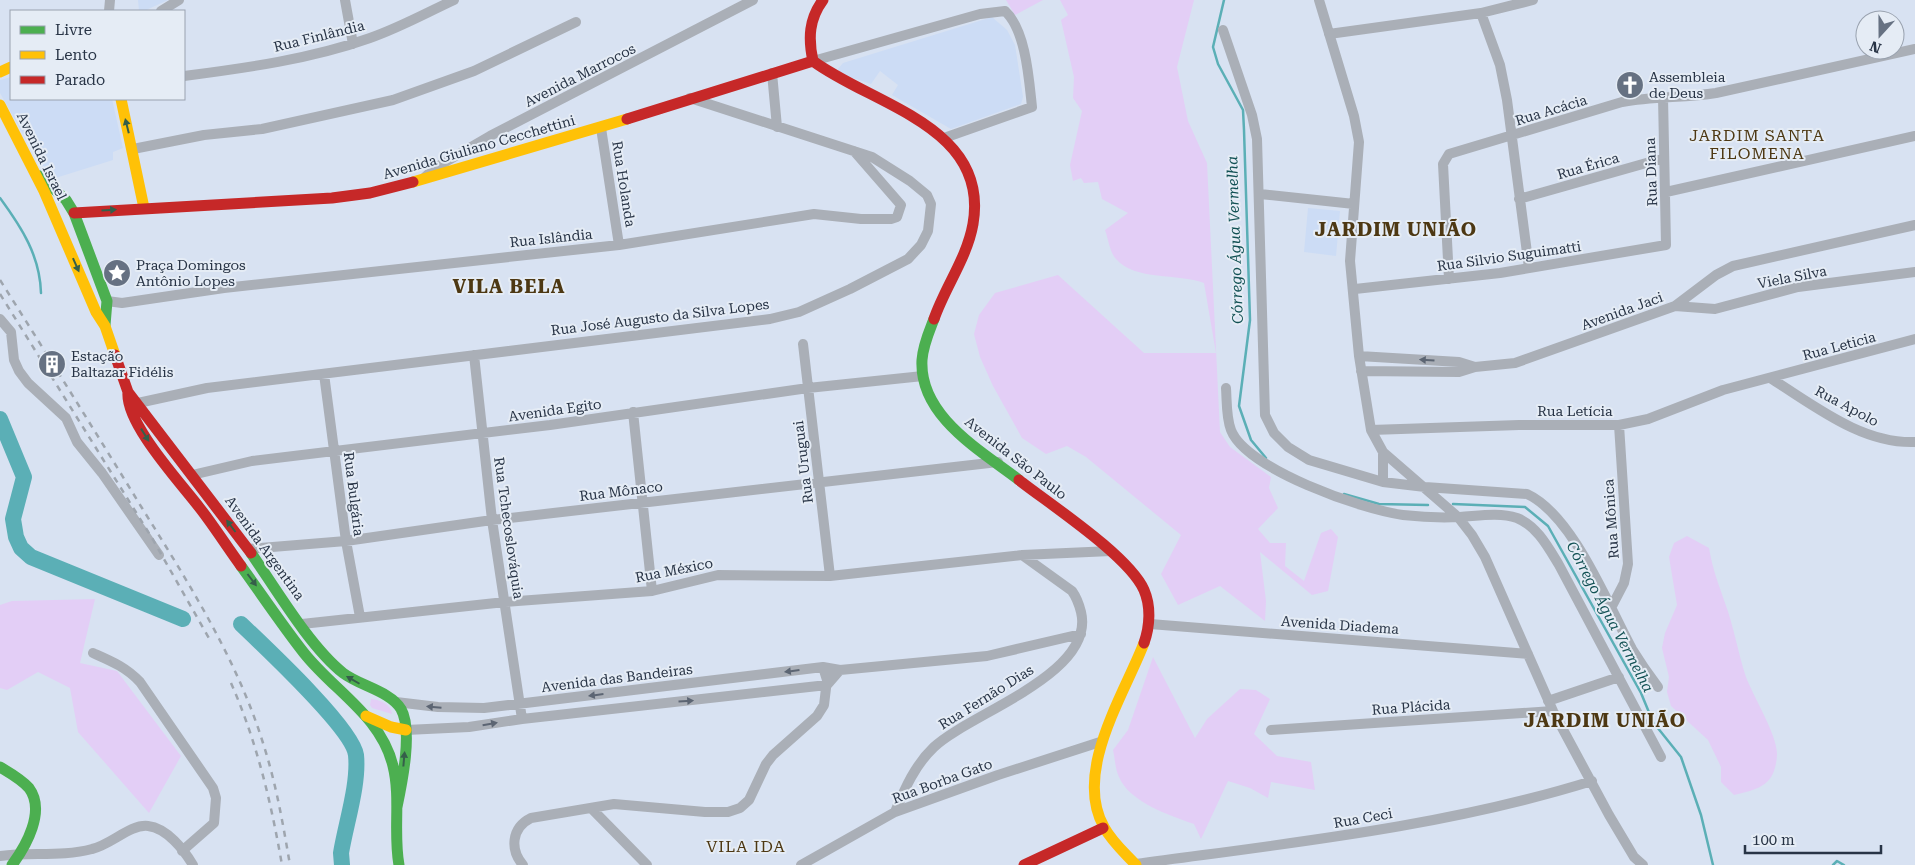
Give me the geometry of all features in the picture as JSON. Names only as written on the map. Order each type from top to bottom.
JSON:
[{"type":"street","points":[[163,10],[178,0]]},
{"type":"street","points":[[345,0],[353,44]]},
{"type":"street","name":"Rua Finlândia","points":[[185,76],[301,56],[353,44],[391,30],[454,0]]},
{"type":"street","name":"Avenida Marrocos","points":[[422,180],[435,168],[490,136],[753,0]]},
{"type":"street","points":[[823,0],[812,17],[808,32],[813,61],[980,14],[1005,11],[1013,18],[1026,61],[1032,107],[944,138]]},
{"type":"street","points":[[1319,0],[1354,116],[1359,142],[1350,261],[1359,356],[1372,430],[1384,452],[1458,517],[1472,535],[1485,557],[1553,711],[1634,857],[1643,865]]},
{"type":"street","points":[[1329,34],[1481,13],[1533,0]]},
{"type":"street","points":[[1481,13],[1500,65],[1529,268]]},
{"type":"street","points":[[133,149],[204,135],[262,129],[393,100],[474,71],[576,22]]},
{"type":"street","points":[[1223,30],[1252,116],[1257,139],[1265,415],[1274,433],[1288,447],[1309,460],[1383,482],[1527,494],[1537,498],[1547,506],[1572,537],[1633,651],[1658,687]]},
{"type":"street","name":"Rua Acácia","points":[[1449,279],[1443,164],[1449,154],[1622,102],[1716,93],[1915,49]]},
{"type":"street","name":"Avenida Giuliano Cecchettini","points":[[74,212],[332,198],[370,193],[422,180],[601,128],[690,98],[813,61]]},
{"type":"street","name":"Avenida São Paulo","points":[[813,61],[825,72],[903,111],[944,138],[970,173],[976,210],[968,245],[931,323],[923,348],[923,376],[929,394],[938,410],[954,430],[998,462],[1111,551],[1134,574],[1146,592],[1150,624],[1142,648],[1100,742],[1092,784],[1103,828],[1136,865]]},
{"type":"street","points":[[772,73],[777,127]]},
{"type":"street","name":"Rua Diana","points":[[1663,97],[1666,245]]},
{"type":"street","name":"Rua José Augusto da Silva Lopes","points":[[138,403],[207,388],[770,319],[798,312],[850,289],[908,259],[921,245],[928,231],[931,204],[927,195],[892,168],[852,150],[690,98]]},
{"type":"street","points":[[121,100],[144,208]]},
{"type":"street","name":"Avenida Israel","points":[[0,105],[44,191],[105,326]]},
{"type":"street","name":"Rua Holanda","points":[[601,128],[619,245]]},
{"type":"street","points":[[1666,192],[1915,136]]},
{"type":"street","name":"Rua Islândia","points":[[107,301],[122,303],[224,288],[619,245],[814,214],[861,219],[891,219],[897,217],[901,205],[852,150]]},
{"type":"street","name":"Rua Érica","points":[[1519,200],[1664,158]]},
{"type":"street","points":[[33,168],[44,181],[66,200],[74,212],[107,301],[105,326]]},
{"type":"street","points":[[44,191],[74,212]]},
{"type":"street","points":[[1260,194],[1354,204]]},
{"type":"street","name":"Avenida Jaci","points":[[1362,371],[1460,372],[1475,367],[1516,363],[1675,306],[1716,275],[1733,266],[1915,225]]},
{"type":"street","name":"Rua Silvio Suguimatti","points":[[1354,289],[1529,268],[1666,245]]},
{"type":"street","name":"Viela Silva","points":[[1675,306],[1716,309],[1798,287],[1915,272]]},
{"type":"street","points":[[105,326],[122,303]]},
{"type":"street","points":[[0,319],[11,332],[14,360],[19,371],[28,383],[66,418],[77,442],[102,473],[159,555]]},
{"type":"street","name":"Avenida Argentina","points":[[105,326],[128,392],[248,549],[326,658],[345,675],[375,693],[396,702]]},
{"type":"street","name":"Rua Leticia","points":[[1770,378],[1915,339]]},
{"type":"street","name":"Rua Uruguai","points":[[803,344],[830,576]]},
{"type":"street","name":"Rua Tchecoslováquia","points":[[474,355],[492,520],[522,718]]},
{"type":"street","name":"Avenida Jaci","points":[[1359,356],[1460,362],[1475,367]]},
{"type":"street","name":"Rua Bulgária","points":[[324,374],[346,541],[360,617]]},
{"type":"street","name":"Avenida Egito","points":[[192,475],[252,461],[335,453],[550,425],[808,388],[923,376]]},
{"type":"street","name":"Rua Letícia","points":[[1372,430],[1518,425],[1619,425],[1648,419],[1723,390],[1770,378]]},
{"type":"street","name":"Rua Apolo","points":[[1770,378],[1848,425],[1873,437],[1915,442]]},
{"type":"street","points":[[1226,388],[1231,430],[1241,445],[1263,463],[1326,494],[1366,508],[1403,515],[1458,517],[1494,515],[1515,517],[1528,524],[1541,537],[1559,564],[1661,757]]},
{"type":"street","name":"Avenida Argentina","points":[[128,392],[127,401],[132,415],[161,459],[199,507],[305,655],[362,712]]},
{"type":"street","points":[[633,412],[652,592]]},
{"type":"street","name":"Rua Mônica","points":[[1611,608],[1624,582],[1628,564],[1619,425]]},
{"type":"street","points":[[161,459],[169,446]]},
{"type":"street","points":[[1383,482],[1384,452]]},
{"type":"street","points":[[161,459],[177,457]]},
{"type":"street","name":"Rua Mônaco","points":[[248,549],[346,541],[492,520],[998,462]]},
{"type":"street","name":"Rua México","points":[[302,624],[505,602],[652,592],[718,575],[830,576],[1022,555],[1111,551]]},
{"type":"street","points":[[1022,555],[1075,595],[1082,617],[1081,634]]},
{"type":"street","name":"Avenida Diadema","points":[[1150,624],[1528,654]]},
{"type":"street","name":"Avenida das Bandeiras","points":[[396,702],[458,708],[520,704],[824,667],[840,670],[987,656],[1081,634]]},
{"type":"street","name":"Rua Fernão Dias","points":[[895,812],[919,763],[935,746],[958,729],[1041,681],[1066,658],[1081,634]]},
{"type":"street","points":[[92,653],[129,670],[140,682],[213,788],[216,798],[214,823],[182,851]]},
{"type":"street","points":[[523,865],[517,858],[514,847],[520,827],[531,818],[626,803],[705,812],[728,812],[740,808],[749,800],[766,764],[773,755],[817,716],[824,705],[827,685],[824,667]]},
{"type":"street","points":[[827,685],[840,670]]},
{"type":"street","points":[[1548,701],[1619,677]]},
{"type":"street","name":"Avenida das Bandeiras","points":[[406,730],[469,728],[522,718],[827,685]]},
{"type":"street","points":[[667,686],[668,703]]},
{"type":"street","points":[[375,693],[370,692],[361,698],[362,712],[383,740],[393,766],[397,807],[396,849],[399,865]]},
{"type":"street","points":[[396,702],[402,711],[406,730],[402,787],[397,807]]},
{"type":"street","name":"Rua Plácida","points":[[1271,730],[1553,711]]},
{"type":"street","points":[[362,712],[391,727],[406,730]]},
{"type":"street","name":"Rua Borba Gato","points":[[801,865],[895,812],[998,775],[1100,742]]},
{"type":"street","points":[[0,767],[27,787],[34,799],[36,808],[22,853],[12,865]]},
{"type":"street","name":"Rua Ceci","points":[[1136,865],[1352,835],[1455,815],[1560,791],[1592,781]]},
{"type":"street","points":[[592,809],[647,865]]},
{"type":"street","points":[[0,856],[22,853],[69,853],[92,850],[108,845],[136,826],[146,826],[165,832],[193,865]]},
{"type":"street","points":[[1024,865],[1103,828]]},
{"type":"shaded area","points":[[138,0],[168,0],[146,10],[139,10]]},
{"type":"shaded area","points":[[1006,0],[1043,0],[1015,15]]},
{"type":"shaded area","points":[[1060,0],[1194,0],[1177,67],[1188,121],[1207,163],[1220,432],[1230,447],[1271,477],[1269,488],[1278,508],[1258,529],[1270,543],[1286,543],[1285,566],[1304,581],[1321,533],[1331,529],[1338,537],[1328,591],[1312,595],[1260,552],[1266,601],[1265,621],[1220,586],[1178,605],[1161,574],[1181,535],[1086,457],[1067,446],[1046,454],[1022,438],[993,386],[980,357],[974,334],[979,315],[995,293],[1058,275],[1144,353],[1216,353],[1204,283],[1182,278],[1145,274],[1124,266],[1114,256],[1105,230],[1128,213],[1102,199],[1098,182],[1084,183],[1081,178],[1073,181],[1070,165],[1082,111],[1073,98],[1074,77],[1061,20],[1068,15]]},
{"type":"shaded area","points":[[992,17],[1007,30],[1015,45],[1023,97],[1021,104],[951,129],[892,95],[898,85],[880,71],[871,84],[841,74],[838,69],[843,63]]},
{"type":"shaded area","points":[[10,77],[10,100],[112,100],[123,148],[113,152],[113,160],[49,180],[0,93],[0,80]]},
{"type":"shaded area","points":[[1308,208],[1340,211],[1336,256],[1304,252]]},
{"type":"shaded area","points":[[1687,536],[1709,548],[1746,677],[1774,737],[1776,747],[1776,765],[1769,780],[1751,791],[1734,795],[1721,782],[1721,767],[1708,740],[1671,706],[1667,692],[1669,677],[1662,648],[1665,633],[1677,605],[1669,557],[1674,543]]},
{"type":"shaded area","points":[[95,599],[80,663],[117,671],[181,756],[149,813],[78,732],[70,688],[38,672],[7,690],[0,688],[0,605],[12,601]]},
{"type":"shaded area","points":[[1153,657],[1195,738],[1207,719],[1240,689],[1256,690],[1270,699],[1254,734],[1277,756],[1311,762],[1315,790],[1271,782],[1268,798],[1250,788],[1228,781],[1201,839],[1194,824],[1152,807],[1132,794],[1119,777],[1113,750],[1128,730]]},
{"type":"shaded area","points":[[371,699],[384,703],[390,708],[392,714],[372,708],[370,705]]},
{"type":"waterway","name":"Córrego Água Vermelha","points":[[1224,0],[1213,47],[1218,64],[1243,110],[1244,130],[1250,320],[1239,406],[1251,440],[1266,458]]},
{"type":"waterway","points":[[0,198],[16,220],[28,243],[37,267],[41,293]]},
{"type":"waterway","points":[[0,419],[24,477],[13,519],[16,537],[21,548],[31,557],[183,619]]},
{"type":"waterway","name":"Córrego Água Vermelha","points":[[1344,494],[1379,504],[1428,505]]},
{"type":"waterway","name":"Córrego Água Vermelha","points":[[1453,504],[1525,507],[1548,526],[1641,693],[1653,722],[1681,757],[1701,815],[1713,865]]},
{"type":"waterway","points":[[241,624],[306,688],[340,727],[351,743],[356,755],[356,778],[341,853],[342,865]]},
{"type":"waterway","name":"Córrego Água Vermelha","points":[[1833,865],[1837,861],[1844,865]]},
{"type":"railway","points":[[0,280],[177,564],[210,622],[240,681],[268,758],[279,804],[290,865]]},
{"type":"railway","points":[[0,294],[152,538],[210,640]]},
{"type":"railway","points":[[231,683],[256,750],[273,818],[282,865]]},
{"type":"traffic: fast","points":[[40,176],[66,200],[74,213],[107,301],[105,325]]},
{"type":"traffic: fast","points":[[934,319],[925,344],[922,360],[924,380],[930,398],[941,415],[970,444],[1019,480]]},
{"type":"traffic: fast","points":[[251,553],[294,617],[331,662],[350,678],[390,698],[401,709],[406,730],[406,743],[404,771],[397,807]]},
{"type":"traffic: fast","points":[[241,566],[304,653],[367,718],[387,748],[395,778],[399,865]]},
{"type":"traffic: fast","points":[[0,767],[19,779],[29,788],[34,797],[35,817],[32,828],[23,848],[12,865]]},
{"type":"traffic: slow","points":[[0,72],[10,67]]},
{"type":"traffic: slow","points":[[121,100],[144,208]]},
{"type":"traffic: slow","points":[[0,105],[44,191],[96,312],[105,326],[115,355]]},
{"type":"traffic: slow","points":[[413,182],[627,119]]},
{"type":"traffic: slow","points":[[1136,865],[1104,827],[1096,805],[1094,782],[1105,734],[1144,643]]},
{"type":"traffic: slow","points":[[366,716],[391,727],[406,730]]},
{"type":"traffic: jam","points":[[823,0],[812,22],[810,44],[813,61],[838,77],[922,122],[945,141],[963,163],[973,191],[973,224],[970,237],[934,319]]},
{"type":"traffic: jam","points":[[627,119],[813,61]]},
{"type":"traffic: jam","points":[[74,213],[332,198],[370,193],[413,182]]},
{"type":"traffic: jam","points":[[115,355],[128,392],[251,553]]},
{"type":"traffic: jam","points":[[128,392],[129,405],[135,420],[155,452],[205,514],[241,566]]},
{"type":"traffic: jam","points":[[1019,480],[1088,532],[1123,562],[1136,577],[1144,590],[1149,609],[1148,630],[1144,643]]},
{"type":"traffic: jam","points":[[1024,865],[1103,828]]},
{"type":"place","name":"Assembleia de Deus","points":[[1630,85]]},
{"type":"place","name":"Praça Domingos Antônio Lopes","points":[[117,273]]},
{"type":"place","name":"Estação Baltazar Fidélis","points":[[52,364]]},
{"type":"district","name":"JARDIM SANTA FILOMENA","points":[[1757,144]]},
{"type":"district","name":"JARDIM UNIÃO","points":[[1396,229]]},
{"type":"district","name":"VILA BELA","points":[[509,286]]},
{"type":"district","name":"JARDIM UNIÃO","points":[[1605,720]]},
{"type":"district","name":"VILA IDA","points":[[746,846]]}]
